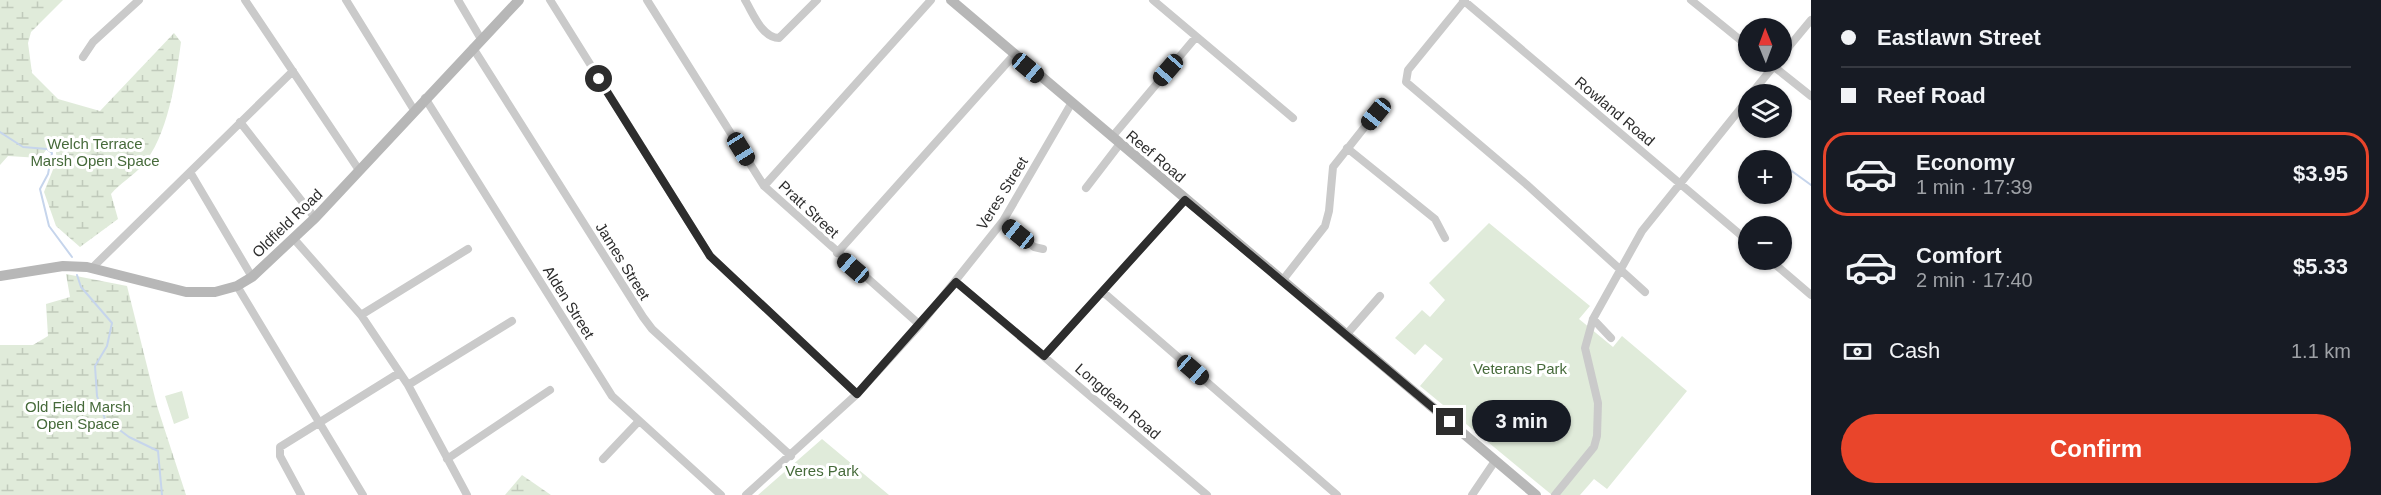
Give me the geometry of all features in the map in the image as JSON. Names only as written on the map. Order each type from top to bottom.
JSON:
[{"type":"street","points":[[83,57],[93,42],[139,0]]},
{"type":"street","points":[[245,0],[359,171]]},
{"type":"street","points":[[346,0],[414,110]]},
{"type":"street","points":[[458,0],[481,39]]},
{"type":"street","name":"Oldfield Road","points":[[0,276],[63,266],[90,267],[186,292],[215,292],[237,286],[252,277],[315,218],[519,0]]},
{"type":"street","points":[[550,0],[710,256],[857,394]]},
{"type":"street","name":"Pratt Street","points":[[647,0],[764,186],[920,325]]},
{"type":"street","points":[[745,0],[764,31],[775,38],[783,37],[817,0]]},
{"type":"street","points":[[764,186],[931,0]]},
{"type":"street","name":"Reef Road","points":[[951,0],[1014,56],[1536,495]]},
{"type":"street","points":[[1153,0],[1293,118]]},
{"type":"street","points":[[1464,0],[1408,70],[1405,79],[1408,85],[1526,184],[1645,292]]},
{"type":"street","name":"Rowland Road","points":[[1464,0],[1738,233]]},
{"type":"street","points":[[1691,0],[1738,38]]},
{"type":"street","points":[[1792,44],[1811,20]]},
{"type":"street","points":[[1086,188],[1115,141],[1197,37]]},
{"type":"street","name":"James Street","points":[[473,48],[652,329],[791,456]]},
{"type":"street","points":[[837,253],[1014,56]]},
{"type":"street","points":[[90,267],[293,71]]},
{"type":"street","points":[[1783,72],[1811,96]]},
{"type":"street","name":"Alden Street","points":[[425,98],[579,343],[594,372],[612,396],[721,495]]},
{"type":"street","name":"Veres Street","points":[[746,495],[857,394],[956,282],[1003,221],[1071,104]]},
{"type":"street","points":[[1555,495],[1594,447],[1597,436],[1598,403],[1585,348],[1593,319],[1642,231],[1682,185],[1738,112]]},
{"type":"street","points":[[1282,281],[1325,226],[1329,211],[1333,167],[1376,114]]},
{"type":"street","points":[[240,122],[315,218]]},
{"type":"street","points":[[1347,148],[1435,219],[1445,238]]},
{"type":"street","points":[[190,172],[252,277]]},
{"type":"street","points":[[1044,356],[1185,200]]},
{"type":"street","points":[[1003,221],[1034,247],[1043,249]]},
{"type":"street","points":[[294,239],[361,315],[408,386],[467,495]]},
{"type":"street","points":[[361,315],[468,249]]},
{"type":"street","points":[[1782,270],[1811,295]]},
{"type":"street","name":"Longdean Road","points":[[956,282],[1207,495]]},
{"type":"street","points":[[237,286],[363,495]]},
{"type":"street","points":[[1104,292],[1337,495]]},
{"type":"street","points":[[1346,335],[1380,296]]},
{"type":"street","points":[[1593,319],[1611,338]]},
{"type":"street","points":[[408,386],[512,321]]},
{"type":"street","points":[[301,495],[280,456],[280,447],[399,373]]},
{"type":"street","points":[[447,459],[550,390]]},
{"type":"street","points":[[603,459],[639,421]]},
{"type":"street","points":[[1472,495],[1496,461]]},
{"type":"green space","name":"Welch Terrace Marsh Open Space","points":[[0,0],[63,0],[31,32],[28,43],[32,73],[58,99],[100,111],[174,33],[181,42],[169,107],[158,140],[142,166],[111,194],[118,219],[80,247],[56,226],[44,192],[56,162],[56,151],[49,146],[40,158],[8,156],[0,165]]},
{"type":"green space","name":"Veterans Park","points":[[1489,223],[1590,306],[1579,319],[1613,347],[1622,336],[1687,391],[1607,489],[1594,479],[1580,495],[1552,495],[1420,386],[1443,359],[1425,344],[1415,355],[1395,338],[1422,310],[1430,317],[1445,300],[1429,283]]},
{"type":"green space","name":"Old Field Marsh Open Space","points":[[66,274],[127,286],[157,406],[186,495],[0,495],[0,345],[33,345],[48,336],[46,304],[70,297]]},
{"type":"green space","points":[[182,391],[189,418],[174,424],[165,396]]},
{"type":"green space","name":"Veres Park","points":[[822,439],[889,495],[758,495]]},
{"type":"green space","points":[[522,475],[551,495],[505,495]]},
{"type":"waterway","points":[[0,132],[23,147],[47,149],[52,153],[48,174],[40,189],[49,226],[72,257]]},
{"type":"waterway","points":[[1792,171],[1811,185]]},
{"type":"waterway","points":[[77,275],[81,287],[112,323],[107,346],[95,366],[97,396],[105,419],[129,437],[158,451],[162,495]]},
{"type":"route","points":[[599,79],[710,256],[857,394],[956,282],[1044,356],[1185,200],[1450,422]]}]
